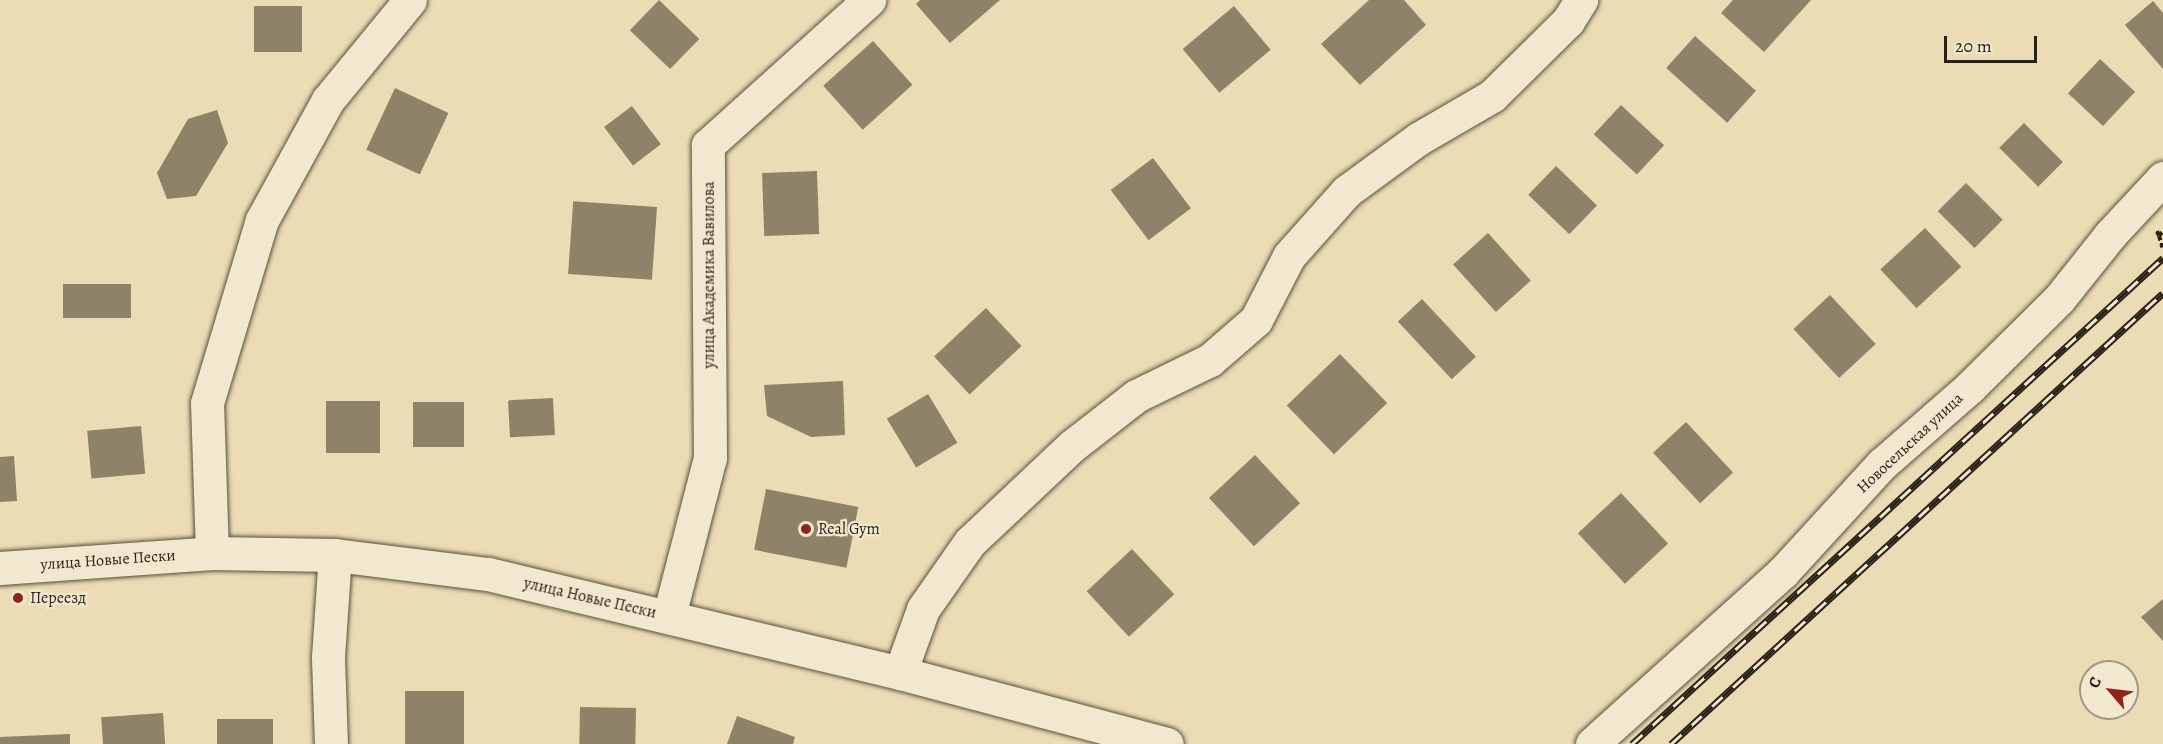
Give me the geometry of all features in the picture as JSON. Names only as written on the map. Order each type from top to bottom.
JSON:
[{"type":"street","name":"улица Академика Вавилова","points":[[669,616],[710,458],[708,145],[869,0]]},
{"type":"street","points":[[900,674],[923,609],[970,542],[1072,446],[1136,396],[1210,360],[1256,320],[1289,256],[1347,191],[1418,139],[1492,96],[1568,21],[1581,0]]},
{"type":"street","points":[[212,553],[207,403],[262,220],[328,100],[399,8]]},
{"type":"street","name":"Новосельская улица","points":[[1592,744],[1783,572],[1882,464],[1969,388],[2060,299],[2110,235],[2163,178]]},
{"type":"street","name":"улица Новые Пески","points":[[0,568],[212,553],[335,555],[488,574],[669,616],[1167,744]]},
{"type":"street","points":[[330,744],[328,657],[335,555]]},
{"type":"path","points":[[2159,236],[2163,249]]},
{"type":"building","points":[[659,0],[699,39],[670,69],[630,30]]},
{"type":"building","points":[[920,0],[1000,0],[950,43],[916,4]]},
{"type":"building","points":[[1369,0],[1404,0],[1426,25],[1360,85],[1321,44]]},
{"type":"building","points":[[1733,0],[1811,0],[1764,52],[1721,13]]},
{"type":"building","points":[[2153,1],[2163,13],[2163,69],[2125,25]]},
{"type":"building","points":[[254,6],[302,6],[302,52],[254,52]]},
{"type":"building","points":[[1234,6],[1271,50],[1219,93],[1183,49]]},
{"type":"building","points":[[1695,36],[1756,91],[1727,123],[1666,68]]},
{"type":"building","points":[[873,41],[912,85],[863,130],[823,86]]},
{"type":"building","points":[[2100,59],[2135,92],[2103,126],[2068,93]]},
{"type":"building","points":[[395,88],[448,113],[420,175],[366,150]]},
{"type":"building","points":[[1621,105],[1664,145],[1637,174],[1594,134]]},
{"type":"building","points":[[632,106],[661,144],[633,165],[604,127]]},
{"type":"building","points":[[217,110],[228,143],[196,196],[167,199],[157,173],[188,119]]},
{"type":"building","points":[[2024,123],[2063,162],[2038,187],[1999,148]]},
{"type":"building","points":[[1153,158],[1191,208],[1149,240],[1111,190]]},
{"type":"building","points":[[1556,166],[1597,206],[1569,234],[1528,195]]},
{"type":"building","points":[[817,171],[819,234],[764,236],[762,173]]},
{"type":"building","points":[[1966,183],[2003,220],[1974,248],[1938,211]]},
{"type":"building","points":[[573,201],[657,207],[652,280],[568,274]]},
{"type":"building","points":[[1925,228],[1961,267],[1917,308],[1880,270]]},
{"type":"building","points":[[1488,233],[1531,281],[1496,312],[1453,264]]},
{"type":"building","points":[[63,284],[131,284],[131,318],[63,318]]},
{"type":"building","points":[[1830,295],[1876,344],[1839,378],[1793,329]]},
{"type":"building","points":[[1422,299],[1476,357],[1452,379],[1398,322]]},
{"type":"building","points":[[986,308],[1021,346],[970,394],[934,356]]},
{"type":"building","points":[[1340,354],[1387,403],[1334,454],[1287,405]]},
{"type":"building","points":[[843,381],[845,435],[811,437],[767,416],[764,385]]},
{"type":"building","points":[[928,394],[957,443],[916,468],[887,419]]},
{"type":"building","points":[[553,398],[555,435],[510,437],[508,400]]},
{"type":"building","points":[[326,401],[380,401],[380,453],[326,453]]},
{"type":"building","points":[[413,402],[464,402],[464,447],[413,447]]},
{"type":"building","points":[[1686,422],[1733,472],[1700,503],[1653,453]]},
{"type":"building","points":[[141,426],[145,474],[91,479],[87,431]]},
{"type":"building","points":[[1255,455],[1300,503],[1254,546],[1209,498]]},
{"type":"building","points":[[14,456],[17,501],[0,502],[0,457]]},
{"type":"building","name":"Real Gym","points":[[766,489],[858,507],[846,568],[754,550]]},
{"type":"building","points":[[1621,493],[1668,543],[1625,584],[1578,533]]},
{"type":"building","points":[[1132,549],[1174,594],[1129,637],[1087,591]]},
{"type":"building","points":[[2163,599],[2163,641],[2141,617]]},
{"type":"building","points":[[405,691],[464,691],[464,744],[405,744]]},
{"type":"building","points":[[580,707],[636,708],[635,744],[579,744]]},
{"type":"building","points":[[163,713],[165,744],[103,744],[101,717]]},
{"type":"building","points":[[737,716],[795,737],[793,744],[727,744]]},
{"type":"building","points":[[217,719],[273,719],[273,744],[217,744]]},
{"type":"building","points":[[70,734],[70,744],[0,744],[0,737]]},
{"type":"railway","points":[[1632,744],[2163,258]]},
{"type":"railway","points":[[1671,744],[2163,293]]},
{"type":"place","name":"Real Gym","points":[[806,529]]},
{"type":"place","name":"Переезд","points":[[18,598]]}]
